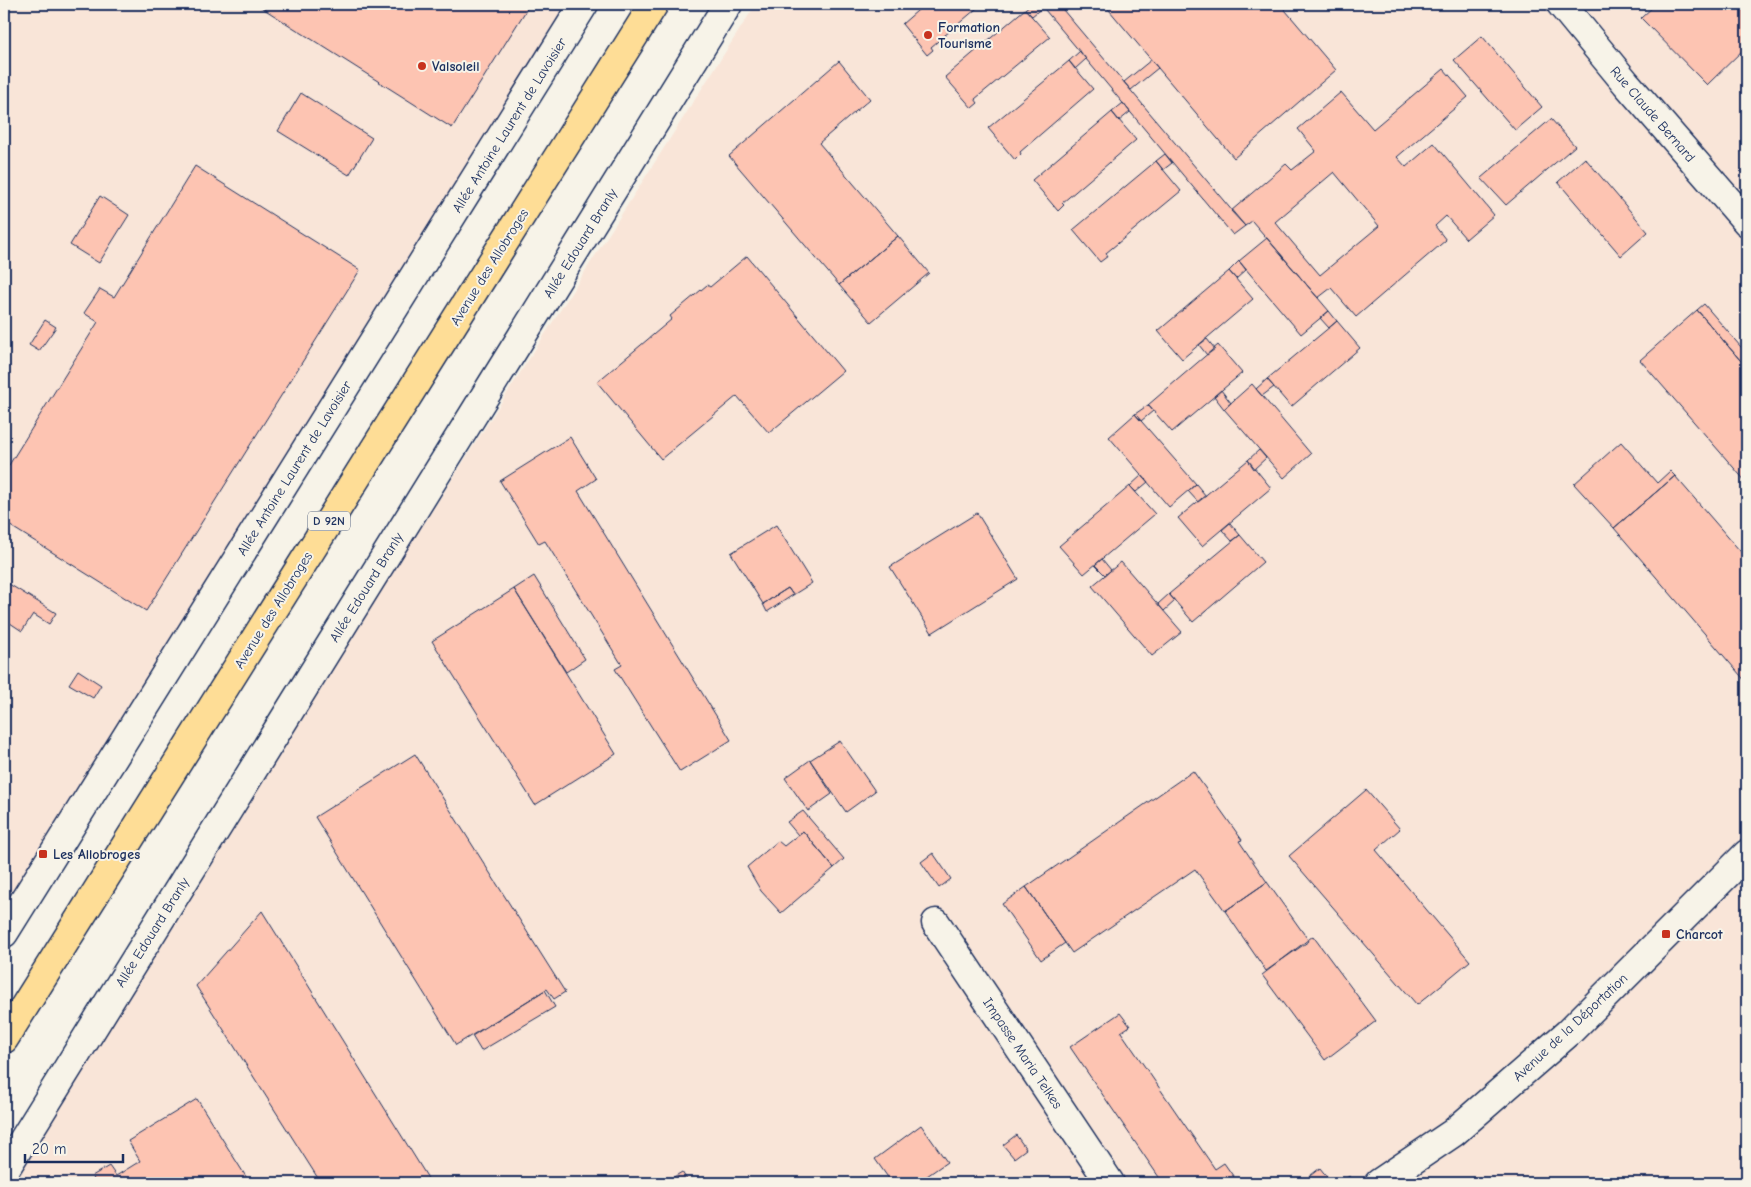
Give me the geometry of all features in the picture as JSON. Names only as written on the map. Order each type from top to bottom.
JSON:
[{"type":"main road","name":"Avenue des Allobroges","points":[[4,1039],[654,4]]},
{"type":"street","name":"Allée Antoine Laurent de Lavoisier","points":[[4,933],[584,4]]},
{"type":"street","name":"Allée Edouard Branly","points":[[4,1171],[728,4]]},
{"type":"street","name":"Rue Claude Bernard","points":[[1561,4],[1626,83],[1747,222]]},
{"type":"street","name":"Avenue de la Déportation","points":[[1379,1183],[1453,1133],[1568,1033],[1747,854]]},
{"type":"street","name":"Impasse Maria Telkes","points":[[936,923],[1110,1183]]},
{"type":"shaded area","points":[[4,4],[569,4],[4,912]]},
{"type":"shaded area","points":[[756,4],[1747,4],[1747,1183],[4,1183],[4,1180]]},
{"type":"building","name":"Valsoleil","points":[[256,4],[530,4],[452,128]]},
{"type":"building","name":"Formation Tourisme","points":[[925,4],[982,4],[931,47],[933,50],[927,55],[902,24]]},
{"type":"building","points":[[1031,4],[1040,4],[1043,7],[1032,16],[1025,9]]},
{"type":"building","points":[[1040,4],[1058,4],[1245,226],[1233,235]]},
{"type":"building","points":[[1104,4],[1280,4],[1336,70],[1234,158]]},
{"type":"building","points":[[1656,4],[1747,4],[1747,46],[1707,85],[1641,18]]},
{"type":"building","points":[[1025,9],[1050,37],[975,99],[978,103],[972,108],[945,77]]},
{"type":"building","points":[[1482,36],[1542,107],[1515,130],[1454,60]]},
{"type":"building","points":[[1080,51],[1086,59],[1075,69],[1069,61]]},
{"type":"building","points":[[1151,60],[1158,68],[1131,90],[1124,82]]},
{"type":"building","points":[[839,61],[870,99],[819,143],[898,236],[839,285],[729,156]]},
{"type":"building","points":[[1069,61],[1093,89],[1020,152],[1021,154],[1015,160],[988,128]]},
{"type":"building","points":[[1444,69],[1468,97],[1397,157],[1406,167],[1434,143],[1494,215],[1466,239],[1446,216],[1435,226],[1446,240],[1356,317],[1331,288],[1318,298],[1252,221],[1245,226],[1231,211],[1286,164],[1292,170],[1316,151],[1298,129],[1341,92],[1373,129]],"holes":[[[1334,172],[1379,226],[1320,275],[1275,222]]]},
{"type":"building","points":[[301,93],[372,138],[349,175],[278,131]]},
{"type":"building","points":[[1123,103],[1130,112],[1119,121],[1112,112]]},
{"type":"building","points":[[1112,112],[1136,140],[1062,203],[1064,205],[1058,211],[1032,180]]},
{"type":"building","points":[[1551,119],[1575,146],[1506,205],[1481,178]]},
{"type":"building","points":[[1165,154],[1172,163],[1163,170],[1156,161]]},
{"type":"building","points":[[1585,158],[1648,232],[1621,256],[1558,182]]},
{"type":"building","points":[[1156,161],[1181,191],[1106,253],[1108,256],[1100,262],[1073,230]]},
{"type":"building","points":[[195,166],[360,270],[146,611],[4,522],[4,473],[98,322],[84,313],[100,289],[114,297]]},
{"type":"building","points":[[100,196],[129,215],[99,263],[70,245]]},
{"type":"building","points":[[898,236],[929,273],[871,322],[839,285]]},
{"type":"building","points":[[1267,238],[1329,311],[1301,334],[1239,261]]},
{"type":"building","points":[[747,256],[843,371],[769,433],[737,396],[661,459],[597,382],[672,319],[670,316],[707,285],[710,287]]},
{"type":"building","points":[[1239,261],[1246,270],[1236,279],[1229,271]]},
{"type":"building","points":[[1229,271],[1253,299],[1182,359],[1158,331]]},
{"type":"building","points":[[1704,304],[1747,354],[1747,368],[1697,310]]},
{"type":"building","points":[[1697,310],[1747,368],[1747,483],[1640,360]]},
{"type":"building","points":[[1329,311],[1337,321],[1329,328],[1320,318]]},
{"type":"building","points":[[45,320],[56,327],[39,351],[29,345]]},
{"type":"building","points":[[1337,321],[1360,348],[1291,407],[1267,379]]},
{"type":"building","points":[[1207,339],[1215,349],[1207,355],[1199,345]]},
{"type":"building","points":[[1218,345],[1242,373],[1172,432],[1148,405]]},
{"type":"building","points":[[1267,379],[1274,387],[1262,396],[1256,389]]},
{"type":"building","points":[[1252,384],[1311,454],[1284,478],[1224,409]]},
{"type":"building","points":[[1221,390],[1231,403],[1224,409],[1214,396]]},
{"type":"building","points":[[1148,405],[1153,411],[1141,421],[1135,414]]},
{"type":"building","points":[[1135,414],[1196,484],[1169,507],[1109,437]]},
{"type":"building","points":[[570,437],[596,479],[578,491],[731,740],[680,772],[615,669],[622,665],[545,541],[539,544],[500,481]]},
{"type":"building","points":[[1621,442],[1657,483],[1670,471],[1675,476],[1614,528],[1574,484]]},
{"type":"building","points":[[1259,450],[1266,458],[1254,469],[1248,460]]},
{"type":"building","points":[[1248,460],[1271,488],[1202,546],[1178,518]]},
{"type":"building","points":[[1142,475],[1148,482],[1136,492],[1130,486]]},
{"type":"building","points":[[1675,476],[1747,559],[1747,683],[1614,528]]},
{"type":"building","points":[[1196,484],[1206,496],[1198,502],[1188,491]]},
{"type":"building","points":[[1130,486],[1155,514],[1084,574],[1059,546]]},
{"type":"building","points":[[977,513],[1018,579],[932,633],[890,567]]},
{"type":"building","points":[[1230,523],[1240,535],[1232,541],[1222,530]]},
{"type":"building","points":[[776,525],[812,583],[793,595],[788,588],[763,604],[731,553]]},
{"type":"building","points":[[1240,535],[1263,562],[1193,622],[1169,594]]},
{"type":"building","points":[[1102,559],[1111,570],[1105,575],[1095,565]]},
{"type":"building","points":[[1121,562],[1182,632],[1152,656],[1092,586]]},
{"type":"building","points":[[534,576],[585,659],[566,672],[514,589]]},
{"type":"building","points":[[4,581],[56,613],[49,624],[33,614],[22,631],[4,619]]},
{"type":"building","points":[[788,588],[793,595],[767,612],[763,604]]},
{"type":"building","points":[[514,589],[616,754],[535,805],[432,641]]},
{"type":"building","points":[[1169,594],[1175,601],[1164,611],[1158,604]]},
{"type":"building","points":[[78,670],[101,685],[93,698],[69,684]]},
{"type":"building","points":[[840,741],[875,791],[846,812],[810,760]]},
{"type":"building","points":[[415,754],[565,992],[554,999],[547,989],[456,1045],[315,817]]},
{"type":"building","points":[[810,760],[832,794],[808,811],[785,778]]},
{"type":"building","points":[[1193,771],[1242,840],[1239,841],[1267,882],[1225,911],[1195,869],[1072,953],[1026,887]]},
{"type":"building","points":[[1366,790],[1400,829],[1376,850],[1470,961],[1417,1005],[1289,856]]},
{"type":"building","points":[[803,811],[844,859],[834,868],[803,831],[798,835],[787,822]]},
{"type":"building","points":[[803,831],[834,868],[781,913],[761,891],[747,867],[778,841],[784,846]]},
{"type":"building","points":[[933,853],[951,879],[939,888],[921,862]]},
{"type":"building","points":[[1267,882],[1309,941],[1266,971],[1225,911]]},
{"type":"building","points":[[1026,887],[1065,943],[1041,960],[1002,904]]},
{"type":"building","points":[[262,911],[431,1183],[321,1183],[196,986]]},
{"type":"building","points":[[1313,936],[1376,1021],[1325,1060],[1262,975]]},
{"type":"building","points":[[545,990],[555,1007],[481,1051],[472,1036]]},
{"type":"building","points":[[1120,1013],[1130,1026],[1121,1032],[1215,1169],[1224,1163],[1238,1183],[1163,1183],[1070,1047]]},
{"type":"building","points":[[197,1099],[250,1183],[96,1183],[92,1176],[109,1166],[116,1176],[140,1161],[128,1141]]},
{"type":"building","points":[[921,1125],[947,1162],[917,1183],[892,1183],[875,1159]]},
{"type":"building","points":[[1016,1135],[1026,1149],[1014,1158],[1003,1145]]},
{"type":"building","points":[[1320,1168],[1331,1182],[1309,1183],[1306,1179]]},
{"type":"building","points":[[682,1172],[689,1183],[664,1183]]},
{"type":"place","name":"Formation Tourisme","points":[[928,35]]},
{"type":"place","name":"Valsoleil","points":[[422,66]]},
{"type":"place","name":"Les Allobroges","points":[[43,854]]},
{"type":"place","name":"Charcot","points":[[1666,934]]}]
